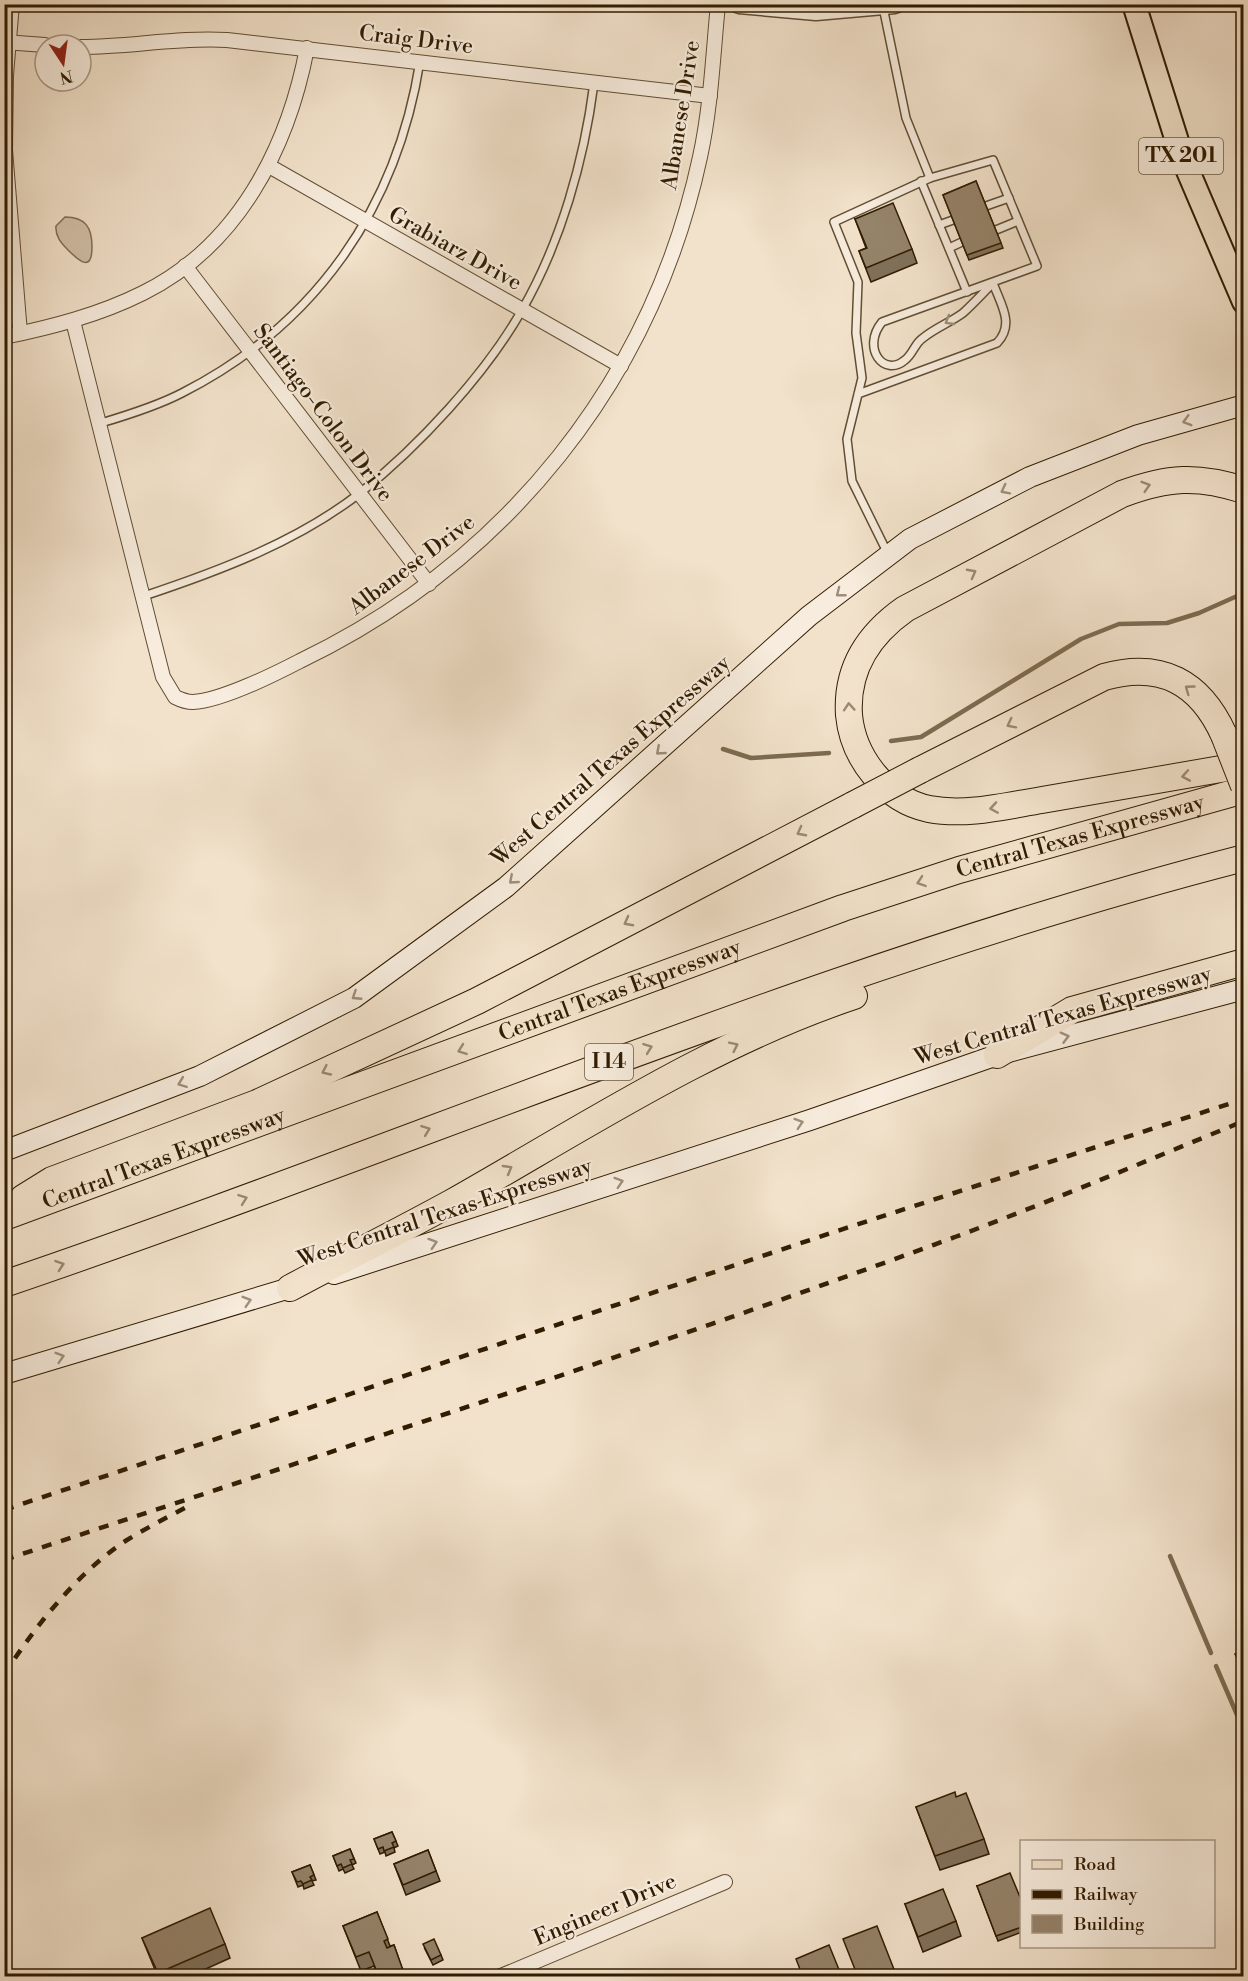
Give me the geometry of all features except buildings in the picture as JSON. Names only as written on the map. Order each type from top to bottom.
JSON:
[{"type":"highway","points":[[1244,490],[1196,478],[1148,484],[1122,494],[905,609],[885,623],[869,640],[859,658],[848,697],[855,743],[864,762],[891,791],[928,809],[975,810],[1244,765]]},
{"type":"highway","points":[[4,1209],[52,1180],[257,1103],[477,1001],[1095,681],[1124,672],[1146,671],[1167,676],[1187,686],[1203,700],[1224,735],[1244,788]]},
{"type":"highway","name":"Central Texas Expressway","points":[[4,1217],[843,908],[959,870],[1244,788]]},
{"type":"highway","name":"I 14","points":[[4,1284],[122,1244],[682,1035],[1104,896],[1244,858]]},
{"type":"highway","points":[[290,1288],[450,1203],[574,1130],[692,1066],[828,1004],[1042,933],[1104,896]]},
{"type":"highway","points":[[997,1055],[1072,1010],[1244,962]]},
{"type":"main road","name":"TX 201","points":[[1134,4],[1182,157],[1244,302]]},
{"type":"main road","name":"West Central Texas Expressway","points":[[4,1151],[200,1076],[354,998],[506,887],[810,616],[910,538],[1030,477],[1138,435],[1244,405]]},
{"type":"main road","name":"West Central Texas Expressway","points":[[4,1374],[290,1288],[777,1131],[997,1055],[1244,989]]},
{"type":"street","points":[[12,4],[7,42],[5,188],[20,333]]},
{"type":"street","name":"Albanese Drive","points":[[73,321],[168,688],[175,697],[193,702],[214,697],[282,670],[347,639],[429,584],[491,532],[524,499],[582,426],[621,366],[654,300],[678,239],[700,155],[710,96],[718,4]]},
{"type":"street","points":[[739,4],[816,11],[889,6]]},
{"type":"street","name":"Craig Drive","points":[[93,47],[116,47],[203,38],[307,48],[710,96]]},
{"type":"street","points":[[7,42],[33,44]]},
{"type":"street","points":[[4,337],[73,321],[144,293],[185,266],[231,222],[269,166],[286,127],[300,84],[307,48]]},
{"type":"street","name":"Grabiarz Drive","points":[[269,166],[621,366]]},
{"type":"street","name":"Santiago-Colon Drive","points":[[185,266],[429,584]]},
{"type":"street","name":"Engineer Drive","points":[[501,1977],[725,1882]]},
{"type":"lane","points":[[889,6],[906,118],[930,178]]},
{"type":"lane","points":[[101,423],[181,394],[250,351],[287,321],[322,286],[366,222],[398,154],[414,96],[420,61]]},
{"type":"lane","points":[[144,596],[206,575],[268,548],[359,494],[432,427],[462,393],[522,310],[548,254],[574,184],[589,121],[594,83]]},
{"type":"lane","points":[[888,555],[852,481],[847,439],[862,378],[856,333],[858,282],[834,222],[921,181],[993,160],[1037,266],[882,322],[872,339],[876,358],[895,364],[905,361],[920,339],[962,314],[993,283]]},
{"type":"lane","points":[[921,181],[967,292]]},
{"type":"lane","points":[[986,206],[1009,198]]},
{"type":"lane","points":[[939,225],[953,220]]},
{"type":"lane","points":[[996,230],[1018,221]]},
{"type":"lane","points":[[949,248],[962,242]]},
{"type":"lane","points":[[858,394],[997,344],[1008,325],[993,283]]},
{"type":"shaded area","points":[[65,217],[83,221],[89,229],[92,247],[88,262],[77,258],[59,239],[56,226]]},
{"type":"waterway","points":[[891,741],[921,737],[1081,639],[1119,624],[1167,623],[1199,613],[1244,593]]},
{"type":"waterway","points":[[723,749],[751,758],[829,753]]},
{"type":"waterway","points":[[1170,1556],[1211,1653]]},
{"type":"waterway","points":[[1216,1666],[1244,1731]]},
{"type":"railway","points":[[4,1510],[837,1231],[1244,1099]]},
{"type":"railway","points":[[4,1560],[719,1322],[955,1237],[1244,1121]]},
{"type":"railway","points":[[4,1675],[44,1619],[92,1567],[127,1540],[192,1504]]}]
